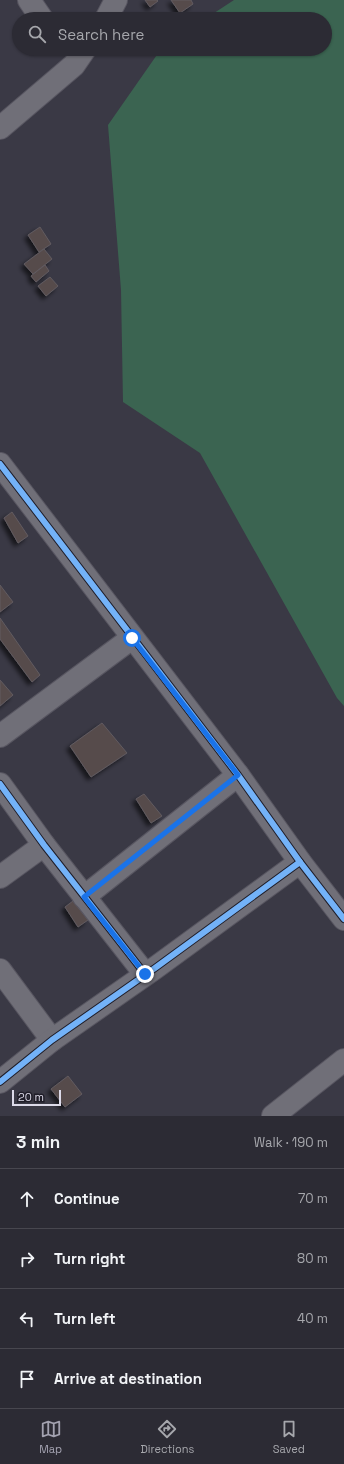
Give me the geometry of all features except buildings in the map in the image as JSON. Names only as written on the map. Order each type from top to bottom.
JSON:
[{"type":"street","points":[[29,0],[37,12]]},
{"type":"street","points":[[110,12],[116,0]]},
{"type":"street","points":[[0,128],[72,56]]},
{"type":"street","points":[[0,464],[238,775],[300,862],[344,919]]},
{"type":"street","points":[[0,736],[132,638]]},
{"type":"street","points":[[84,897],[238,775]]},
{"type":"street","points":[[0,784],[44,845],[145,974]]},
{"type":"street","points":[[0,877],[44,845]]},
{"type":"street","points":[[0,1082],[52,1040],[300,862]]},
{"type":"street","points":[[0,970],[52,1040]]},
{"type":"street","points":[[273,1116],[344,1060]]},
{"type":"green space","points":[[234,0],[344,0],[344,706],[337,698],[200,453],[123,402],[121,290],[108,125],[156,56],[332,56],[332,12],[216,12]]},
{"type":"cycle path","points":[[0,464],[238,775],[300,862],[344,919]]},
{"type":"cycle path","points":[[0,784],[44,845],[145,974]]},
{"type":"cycle path","points":[[0,1082],[52,1040],[155,968],[300,862]]},
{"type":"route","points":[[132,638],[238,775],[84,897],[145,974]]}]
